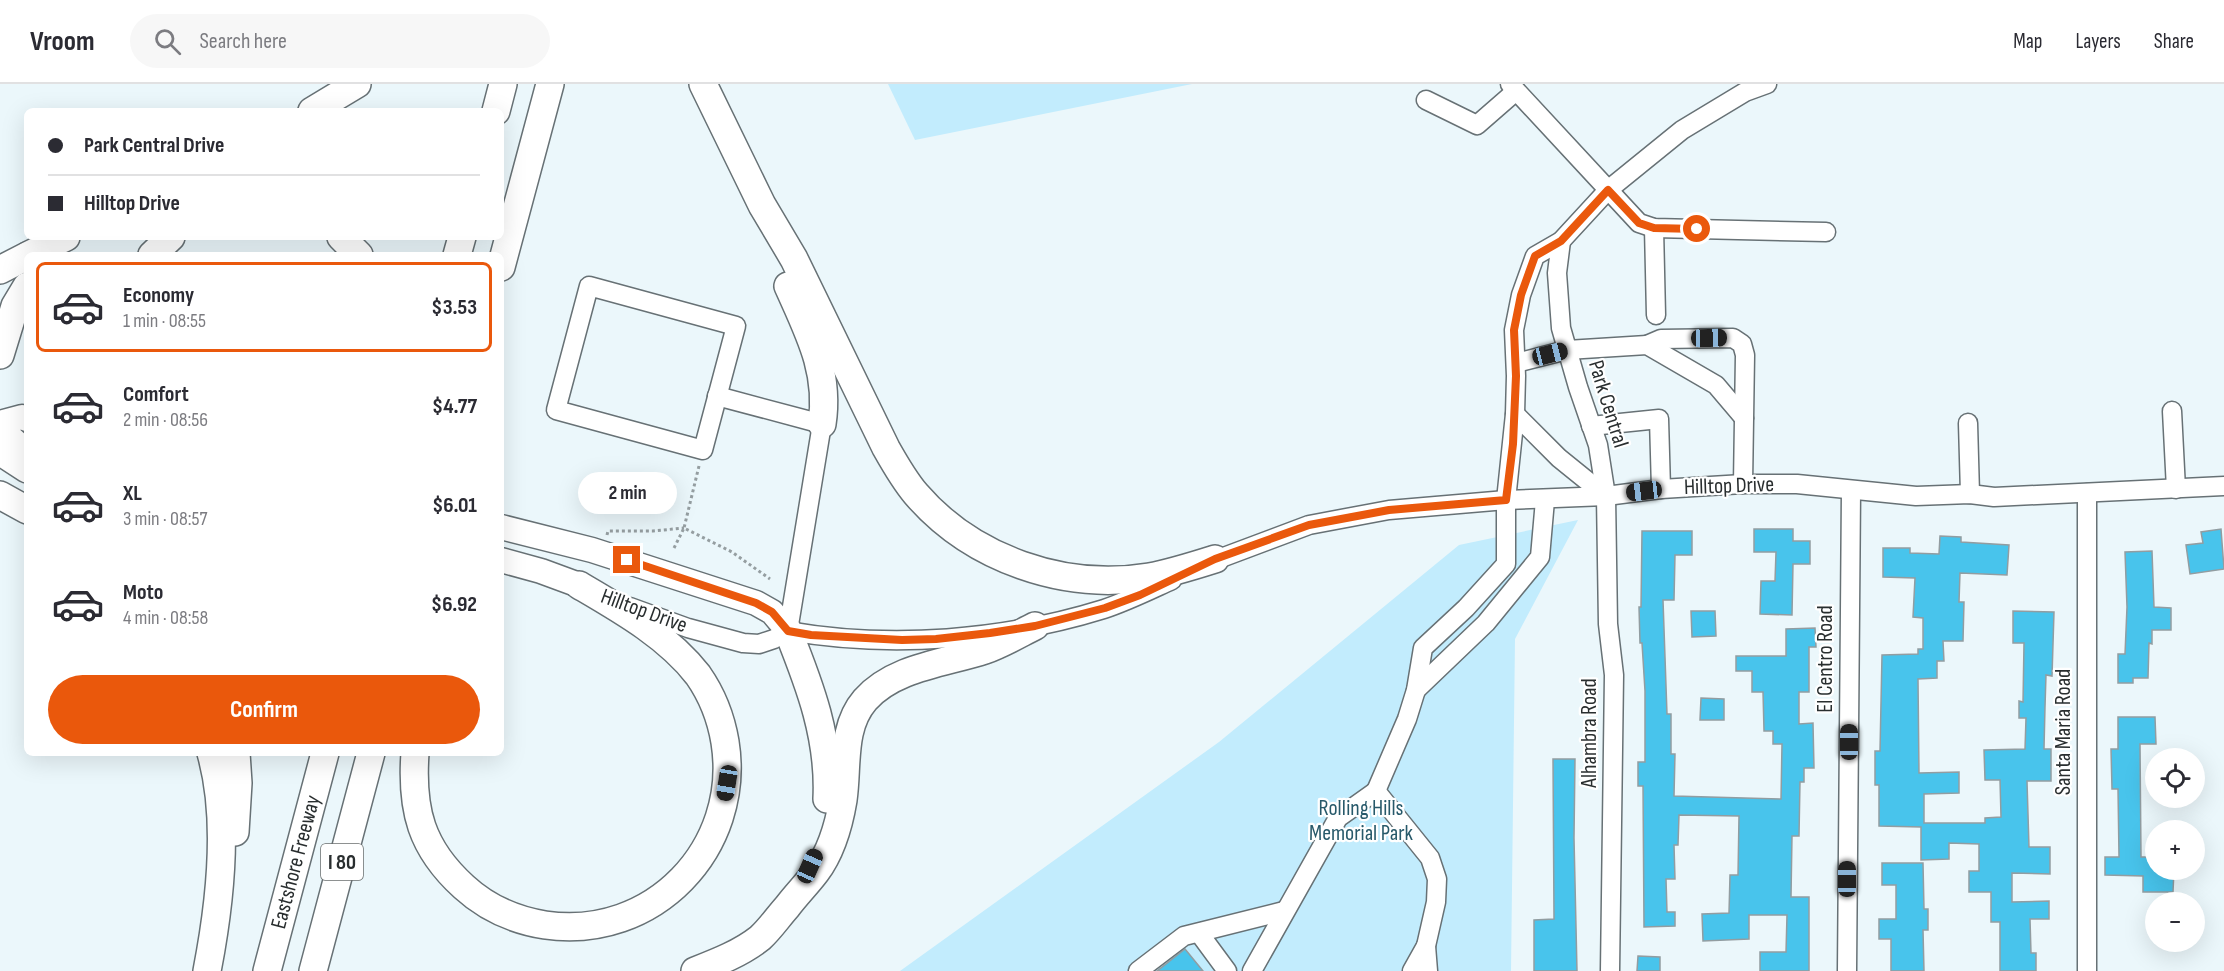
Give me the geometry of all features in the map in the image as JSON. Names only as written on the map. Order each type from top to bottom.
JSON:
[{"type":"highway","points":[[317,108],[357,84]]},
{"type":"highway","points":[[497,108],[503,84]]},
{"type":"highway","points":[[504,256],[550,84]]},
{"type":"highway","points":[[703,84],[762,206],[794,260],[901,473],[915,494],[936,514],[958,532],[1009,561],[1065,576],[1119,579],[1148,577],[1215,559]]},
{"type":"highway","points":[[762,206],[779,266],[814,348],[821,371],[825,389],[822,424]]},
{"type":"highway","points":[[36,252],[60,240]]},
{"type":"highway","points":[[62,252],[80,240]]},
{"type":"highway","points":[[155,252],[168,240]]},
{"type":"highway","points":[[344,240],[356,252]]},
{"type":"highway","points":[[0,270],[24,258]]},
{"type":"highway","points":[[0,355],[15,306],[24,291]]},
{"type":"highway","points":[[0,445],[1,452],[24,467]]},
{"type":"highway","points":[[0,495],[24,508]]},
{"type":"highway","points":[[415,756],[413,782],[422,831],[435,855],[451,875],[495,910],[525,921],[556,926],[586,926],[615,921],[641,911],[682,880],[699,859],[714,834],[723,809],[727,756],[722,725],[712,699],[698,675],[678,654],[630,617],[579,585]]},
{"type":"highway","points":[[695,971],[740,951],[761,936],[818,871],[839,822],[849,733],[855,715],[866,700],[880,687],[902,675],[988,649],[1035,626]]},
{"type":"highway","points":[[788,631],[817,709],[826,750],[828,775],[828,797],[821,843],[792,900]]},
{"type":"highway","points":[[208,962],[216,913],[220,828],[218,787],[212,756]]},
{"type":"highway","points":[[208,962],[234,850],[238,783],[236,756]]},
{"type":"highway","points":[[278,929],[311,756]]},
{"type":"highway","name":"Eastshore Freeway","points":[[267,971],[324,756]]},
{"type":"highway","name":"Eastshore Freeway","points":[[313,971],[370,756]]},
{"type":"main road","points":[[0,423],[24,417]]},
{"type":"main road","points":[[0,428],[19,445],[24,446]]},
{"type":"main road","name":"Hilltop Drive","points":[[504,528],[645,566],[756,603],[772,612],[788,631]]},
{"type":"main road","name":"Hilltop Drive","points":[[504,561],[542,571],[579,585]]},
{"type":"street","points":[[1252,971],[1338,818],[1376,791],[1407,719],[1416,690],[1423,648],[1466,608],[1506,564],[1506,500],[1515,414],[1514,330],[1521,295],[1535,256],[1561,241],[1608,190],[1682,130],[1745,92],[1767,84]]},
{"type":"street","points":[[1426,100],[1477,125],[1513,88],[1639,223],[1654,228],[1826,232]]},
{"type":"street","points":[[1654,228],[1656,315]]},
{"type":"street","name":"Park Central","points":[[1561,241],[1557,273],[1561,328],[1598,445],[1606,496]]},
{"type":"street","points":[[590,286],[736,326],[717,396],[703,450],[556,410],[590,286]]},
{"type":"street","points":[[1516,363],[1567,350],[1647,345],[1661,339],[1733,338],[1742,344],[1745,355],[1743,484]]},
{"type":"street","points":[[1647,345],[1716,385],[1744,418]]},
{"type":"street","points":[[717,396],[822,424],[788,631]]},
{"type":"street","points":[[2172,411],[2176,489]]},
{"type":"street","points":[[1515,414],[1559,458],[1606,496]]},
{"type":"street","points":[[1591,426],[1659,419],[1661,489]]},
{"type":"street","points":[[1968,423],[1970,494]]},
{"type":"street","name":"Hilltop Drive","points":[[579,585],[630,608],[688,628],[743,643],[759,644],[788,631],[838,638],[902,640],[968,636],[1035,626],[1105,608],[1140,595],[1215,559],[1309,525],[1389,510],[1506,500],[1606,496],[1661,489],[1743,484],[1797,484],[1916,496],[1970,494],[1994,497],[2224,486]]},
{"type":"street","name":"El Centro Road","points":[[1847,971],[1851,490]]},
{"type":"street","name":"Santa Maria Road","points":[[2086,493],[2086,971]]},
{"type":"street","name":"Alhambra Road","points":[[1606,496],[1608,624],[1614,675],[1610,971]]},
{"type":"street","points":[[1416,690],[1486,623],[1540,556],[1545,500]]},
{"type":"street","points":[[1376,791],[1430,858],[1437,879],[1436,902],[1426,946],[1412,971]]},
{"type":"street","points":[[1138,971],[1184,936],[1284,911]]},
{"type":"street","points":[[1199,933],[1227,971]]},
{"type":"street","points":[[1426,946],[1428,971]]},
{"type":"path","points":[[675,548],[684,528],[703,450]]},
{"type":"path","points":[[607,536],[608,531],[684,528],[732,552],[770,579]]},
{"type":"green space","points":[[888,84],[1192,84],[915,140]]},
{"type":"green space","name":"Rolling Hills Memorial Park","points":[[1578,520],[1515,639],[1511,971],[900,971],[1219,742],[1459,545]]},
{"type":"building","points":[[1754,529],[1793,529],[1793,541],[1810,541],[1810,564],[1793,564],[1792,615],[1760,614],[1761,581],[1775,581],[1776,552],[1754,552]]},
{"type":"building","points":[[2221,529],[2224,569],[2190,574],[2186,545],[2203,543],[2201,532]]},
{"type":"building","points":[[1642,531],[1692,531],[1692,555],[1675,555],[1674,600],[1663,600],[1667,714],[1671,714],[1671,754],[1675,754],[1674,796],[1781,799],[1782,744],[1773,744],[1773,731],[1764,731],[1763,692],[1752,692],[1752,671],[1736,671],[1736,656],[1786,656],[1786,629],[1815,628],[1816,647],[1809,647],[1809,692],[1799,692],[1799,724],[1813,723],[1814,768],[1804,768],[1804,782],[1800,782],[1799,836],[1792,836],[1791,897],[1809,897],[1809,971],[1760,971],[1760,952],[1786,952],[1787,915],[1749,915],[1749,939],[1703,941],[1702,914],[1729,913],[1730,875],[1738,875],[1739,816],[1679,815],[1678,845],[1674,845],[1675,879],[1666,879],[1667,912],[1675,912],[1675,926],[1644,927],[1643,786],[1638,786],[1638,762],[1645,762],[1645,691],[1639,607],[1641,607]]},
{"type":"building","points":[[1940,536],[1961,537],[1961,542],[2009,545],[2007,575],[1960,573],[1959,602],[1964,602],[1963,641],[1943,641],[1944,661],[1937,661],[1937,678],[1918,679],[1919,773],[1959,772],[1959,793],[1924,794],[1924,823],[1985,823],[1985,818],[2001,817],[2000,780],[1985,780],[1984,750],[2025,749],[2026,718],[2019,718],[2019,701],[2023,702],[2024,643],[2013,643],[2013,611],[2054,612],[2052,676],[2046,675],[2044,749],[2051,749],[2051,781],[2027,781],[2029,847],[2050,847],[2050,874],[2012,873],[2012,902],[2049,901],[2049,919],[2030,919],[2031,953],[2036,953],[2036,971],[2000,971],[2000,922],[1991,922],[1991,892],[1969,892],[1969,871],[1979,871],[1979,844],[1949,843],[1949,859],[1921,860],[1921,827],[1879,826],[1879,785],[1875,785],[1875,751],[1880,751],[1882,655],[1918,654],[1918,649],[1923,649],[1923,618],[1913,617],[1915,578],[1883,577],[1883,548],[1910,548],[1910,553],[1939,554]]},
{"type":"building","points":[[2152,551],[2154,607],[2171,608],[2171,630],[2152,630],[2152,644],[2149,643],[2148,678],[2133,678],[2133,683],[2118,683],[2118,654],[2125,654],[2127,607],[2125,552]]},
{"type":"building","points":[[1691,611],[1715,611],[1716,636],[1692,637]]},
{"type":"building","points":[[1701,698],[1724,699],[1724,720],[1700,720]]},
{"type":"building","points":[[2118,717],[2155,717],[2156,744],[2140,744],[2141,857],[2145,857],[2145,880],[2174,880],[2173,892],[2143,892],[2143,876],[2105,875],[2105,857],[2119,857],[2118,789],[2112,789],[2111,749],[2118,749]]},
{"type":"building","points":[[1553,759],[1575,759],[1577,971],[1534,971],[1534,920],[1554,919]]},
{"type":"building","points":[[1882,863],[1923,863],[1924,909],[1928,909],[1928,930],[1923,930],[1924,971],[1891,971],[1891,939],[1879,939],[1879,919],[1896,919],[1896,885],[1882,885]]},
{"type":"building","points":[[1185,949],[1203,971],[1157,971]]},
{"type":"building","points":[[1638,956],[1660,957],[1660,971],[1637,971]]},
{"type":"route","points":[[627,560],[756,603],[772,612],[788,631],[838,638],[936,639],[1035,626],[1105,608],[1140,595],[1215,559],[1309,525],[1389,510],[1506,500],[1515,414],[1514,330],[1521,295],[1535,256],[1561,241],[1608,190],[1639,223],[1654,228],[1697,229]]}]
